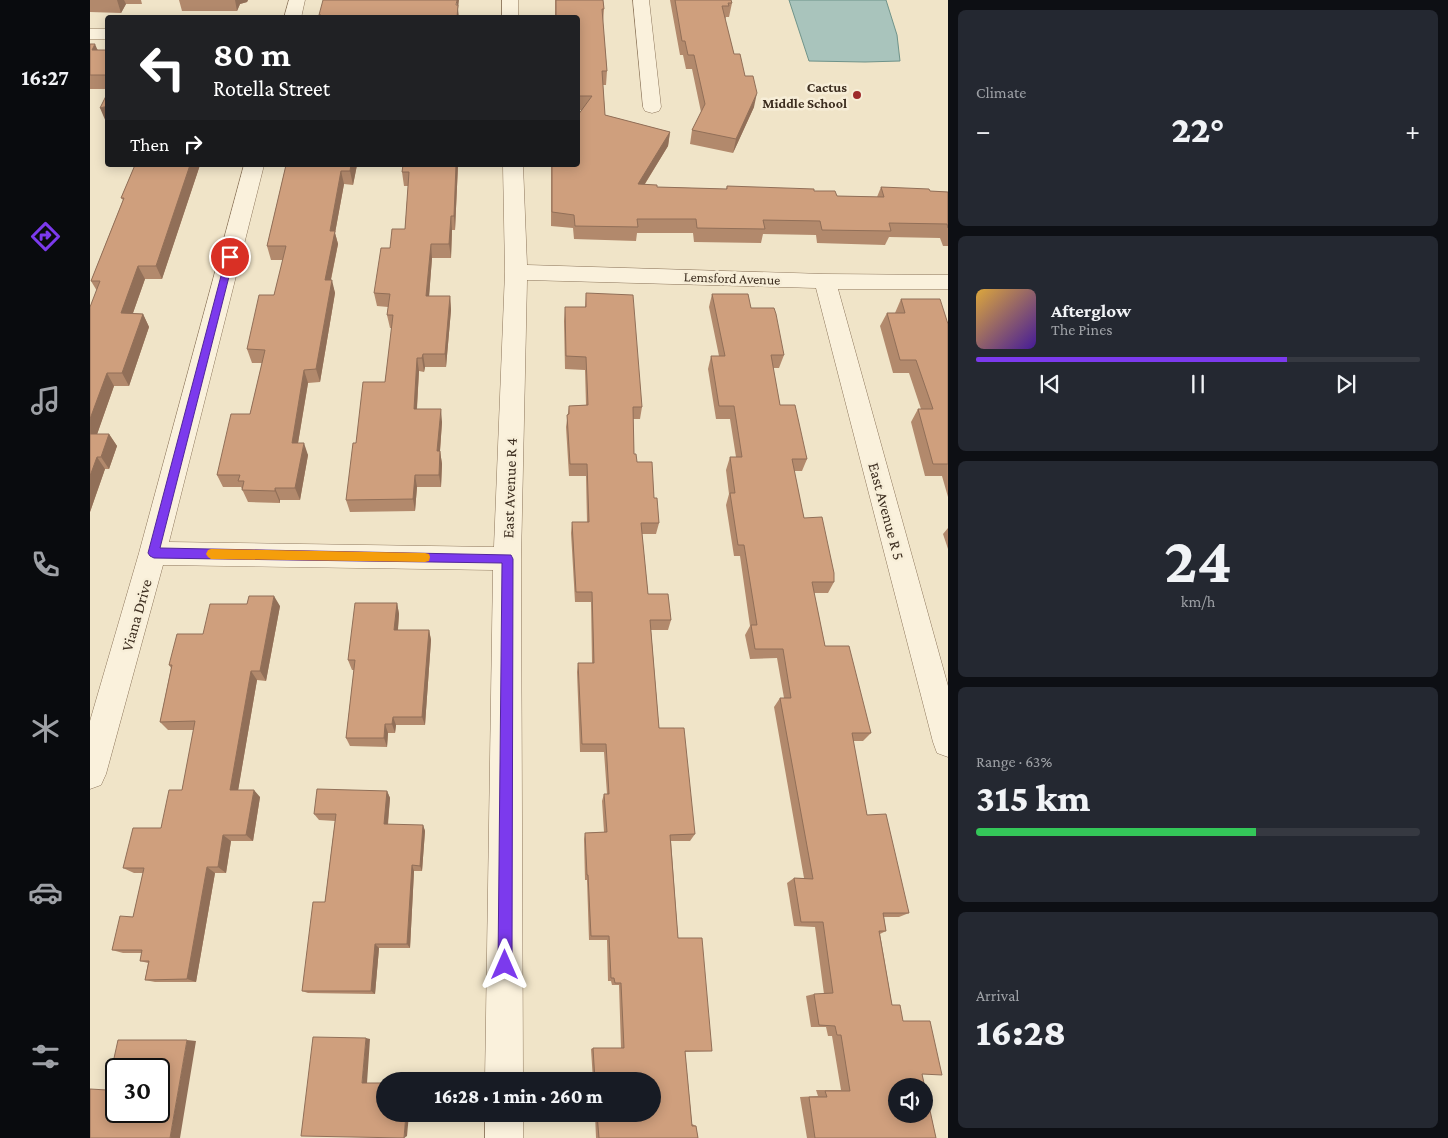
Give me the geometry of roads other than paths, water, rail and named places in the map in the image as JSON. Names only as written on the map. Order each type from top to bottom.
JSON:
[{"type":"street","points":[[293,15],[297,0]]},
{"type":"street","points":[[510,0],[510,15]]},
{"type":"street","points":[[641,0],[652,107]]},
{"type":"street","points":[[90,34],[105,34]]},
{"type":"street","name":"Viana Drive","points":[[90,774],[154,553],[253,167]]},
{"type":"street","name":"East Avenue R 4","points":[[504,1072],[507,559],[516,272],[513,167]]},
{"type":"street","name":"Lemsford Avenue","points":[[516,272],[825,281],[948,282]]},
{"type":"street","name":"East Avenue R 5","points":[[825,281],[948,742]]},
{"type":"street","points":[[154,553],[507,559]]},
{"type":"street","points":[[504,1122],[504,1138]]},
{"type":"water","points":[[789,0],[886,0],[897,35],[900,61],[809,61]]},
{"type":"place","name":"Cactus Middle School","points":[[857,95]]}]
